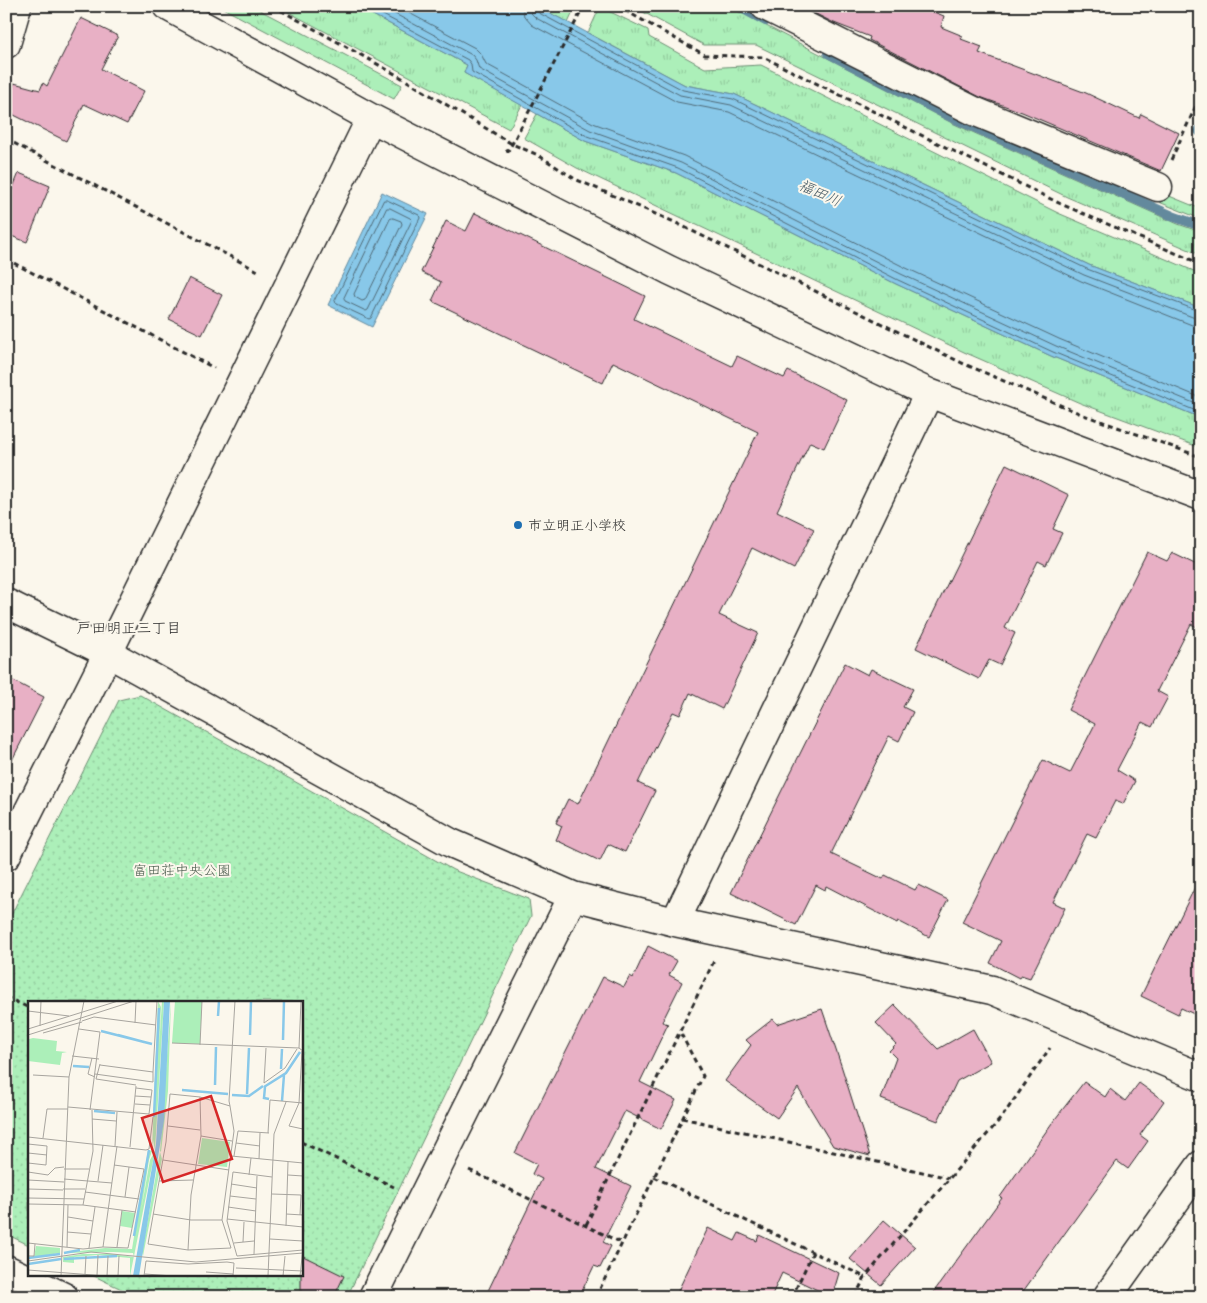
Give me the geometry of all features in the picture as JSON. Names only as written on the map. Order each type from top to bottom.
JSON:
[{"type":"street","points":[[6,44],[17,6]]},
{"type":"street","points":[[168,6],[371,118],[669,270],[929,393],[1201,496]]},
{"type":"street","points":[[765,6],[974,111],[1158,187]]},
{"type":"street","points":[[6,856],[371,118]]},
{"type":"street","points":[[675,922],[929,393]]},
{"type":"street","points":[[6,603],[108,653],[450,843],[573,896],[675,922],[992,990],[1201,1076]]},
{"type":"street","points":[[373,1297],[573,896]]},
{"type":"street","points":[[1107,1297],[1201,1165]]},
{"type":"street","points":[[6,1269],[64,1297]]},
{"type":"path","points":[[273,6],[397,75],[512,144],[538,155],[575,179],[674,222],[962,363],[1081,414],[1201,457]]},
{"type":"path","points":[[512,144],[584,6]]},
{"type":"path","points":[[617,6],[705,55],[763,57],[1063,205],[1201,264]]},
{"type":"path","points":[[1158,187],[1201,95]]},
{"type":"path","points":[[6,139],[288,287]]},
{"type":"path","points":[[6,259],[242,382]]},
{"type":"path","points":[[586,1226],[716,958]]},
{"type":"path","points":[[6,997],[28,1008]]},
{"type":"path","points":[[596,1297],[703,1076],[680,1032]]},
{"type":"path","points":[[855,1297],[865,1277],[1002,1117],[1051,1047]]},
{"type":"path","points":[[682,1118],[949,1178]]},
{"type":"path","points":[[302,1142],[421,1201]]},
{"type":"path","points":[[467,1168],[622,1243]]},
{"type":"path","points":[[654,1177],[865,1277]]},
{"type":"path","points":[[792,1297],[813,1252]]},
{"type":"green space","points":[[219,6],[252,6],[402,85],[394,99]]},
{"type":"green space","points":[[277,6],[356,6],[467,65],[464,73],[522,105],[509,129]]},
{"type":"green space","points":[[537,6],[576,6],[568,23]]},
{"type":"green space","points":[[632,6],[728,6],[952,123],[1178,224],[1201,232],[1201,255],[1067,197],[756,45],[704,45]]},
{"type":"green space","points":[[600,7],[648,30],[649,37],[705,68],[761,65],[1058,213],[1201,274],[1201,308],[1089,265],[734,94],[685,85],[588,33]]},
{"type":"green space","points":[[537,114],[585,141],[676,173],[896,284],[1051,356],[1201,418],[1201,448],[1080,403],[964,352],[577,168],[524,138]]},
{"type":"green space","points":[[1162,193],[1201,209],[1201,219],[1159,202]]},
{"type":"green space","name":"富田荘中央公園","points":[[140,695],[453,870],[529,899],[531,916],[347,1297],[138,1297],[94,1276],[302,1276],[302,1001],[28,1001],[28,1245],[6,1234],[6,925],[119,700]]},
{"type":"water","name":"福田川","points":[[356,6],[537,6],[685,85],[734,94],[1089,265],[1201,308],[1201,418],[1051,356],[896,284],[676,173],[585,141],[464,73],[467,65]]},
{"type":"water","points":[[382,192],[428,214],[372,327],[328,305]]},
{"type":"building","points":[[800,6],[919,6],[944,16],[941,27],[963,36],[961,39],[982,47],[979,53],[1086,93],[1139,118],[1141,114],[1179,133],[1161,171],[1022,112],[980,97],[869,40],[870,37],[834,23]]},
{"type":"building","points":[[81,18],[118,36],[101,69],[144,91],[127,124],[84,104],[66,141],[6,111],[6,109],[14,83],[40,90],[43,83],[47,86]]},
{"type":"building","points":[[19,173],[50,186],[27,242],[6,234],[6,204]]},
{"type":"building","points":[[475,213],[645,296],[634,319],[732,366],[737,356],[784,378],[788,371],[847,400],[824,448],[810,442],[777,511],[814,529],[794,569],[752,548],[719,615],[758,633],[722,709],[690,693],[680,715],[673,712],[638,783],[655,791],[625,852],[608,844],[600,861],[556,840],[562,826],[556,823],[568,799],[578,804],[758,432],[613,362],[603,383],[432,301],[441,282],[421,272],[446,221],[466,231]]},
{"type":"building","points":[[189,278],[222,295],[202,335],[169,319]]},
{"type":"building","points":[[1006,464],[1069,495],[1053,529],[1062,533],[1046,565],[1038,561],[1005,628],[1015,633],[1000,665],[989,660],[979,679],[916,648]]},
{"type":"building","points":[[1147,552],[1167,561],[1172,553],[1201,567],[1201,629],[1191,624],[1157,691],[1168,697],[1152,727],[1142,722],[1117,770],[1135,781],[1123,804],[1115,801],[1096,838],[1087,834],[1053,902],[1065,908],[1030,978],[1021,975],[1019,978],[990,963],[1001,941],[962,922],[1043,760],[1070,773],[1095,724],[1068,710]]},
{"type":"building","points":[[845,663],[868,675],[871,669],[913,689],[903,707],[913,712],[899,741],[889,736],[831,854],[883,879],[885,875],[915,890],[918,885],[948,900],[929,937],[898,921],[897,923],[826,886],[825,890],[816,885],[796,925],[731,893]]},
{"type":"building","points":[[6,677],[44,697],[6,772]]},
{"type":"building","points":[[1201,875],[1201,1000],[1194,1014],[1181,1008],[1178,1014],[1141,996]]},
{"type":"building","points":[[648,946],[677,961],[669,975],[682,982],[662,1022],[668,1024],[640,1082],[676,1100],[661,1129],[625,1111],[596,1169],[631,1186],[603,1242],[611,1246],[600,1268],[594,1266],[579,1297],[485,1297],[542,1179],[532,1174],[537,1164],[515,1153],[603,977],[624,987],[630,976],[633,978]]},
{"type":"building","points":[[895,1005],[938,1049],[973,1029],[991,1062],[957,1081],[938,1121],[881,1099],[896,1058],[889,1051],[896,1044],[876,1023]]},
{"type":"building","points":[[822,1009],[870,1156],[833,1146],[798,1088],[777,1118],[725,1081],[751,1045],[746,1040],[773,1019],[777,1024]]},
{"type":"building","points":[[1084,1082],[1105,1097],[1110,1089],[1125,1101],[1139,1083],[1164,1101],[1140,1135],[1148,1141],[1128,1169],[1117,1161],[1019,1297],[930,1297],[1002,1198],[1000,1197],[1052,1123]]},
{"type":"building","points":[[884,1220],[915,1247],[881,1285],[850,1259]]},
{"type":"building","points":[[708,1228],[735,1241],[739,1233],[757,1241],[759,1235],[839,1273],[832,1297],[782,1273],[771,1297],[675,1297]]},
{"type":"building","points":[[302,1255],[344,1276],[334,1297],[301,1297]]},
{"type":"waterway","points":[[738,6],[766,21]]},
{"type":"waterway","points":[[828,53],[951,117],[1175,217],[1201,226]]},
{"type":"place","name":"市立明正小学校","points":[[518,525]]},
{"type":"district","name":"戸田明正三丁目","points":[[129,628]]}]
